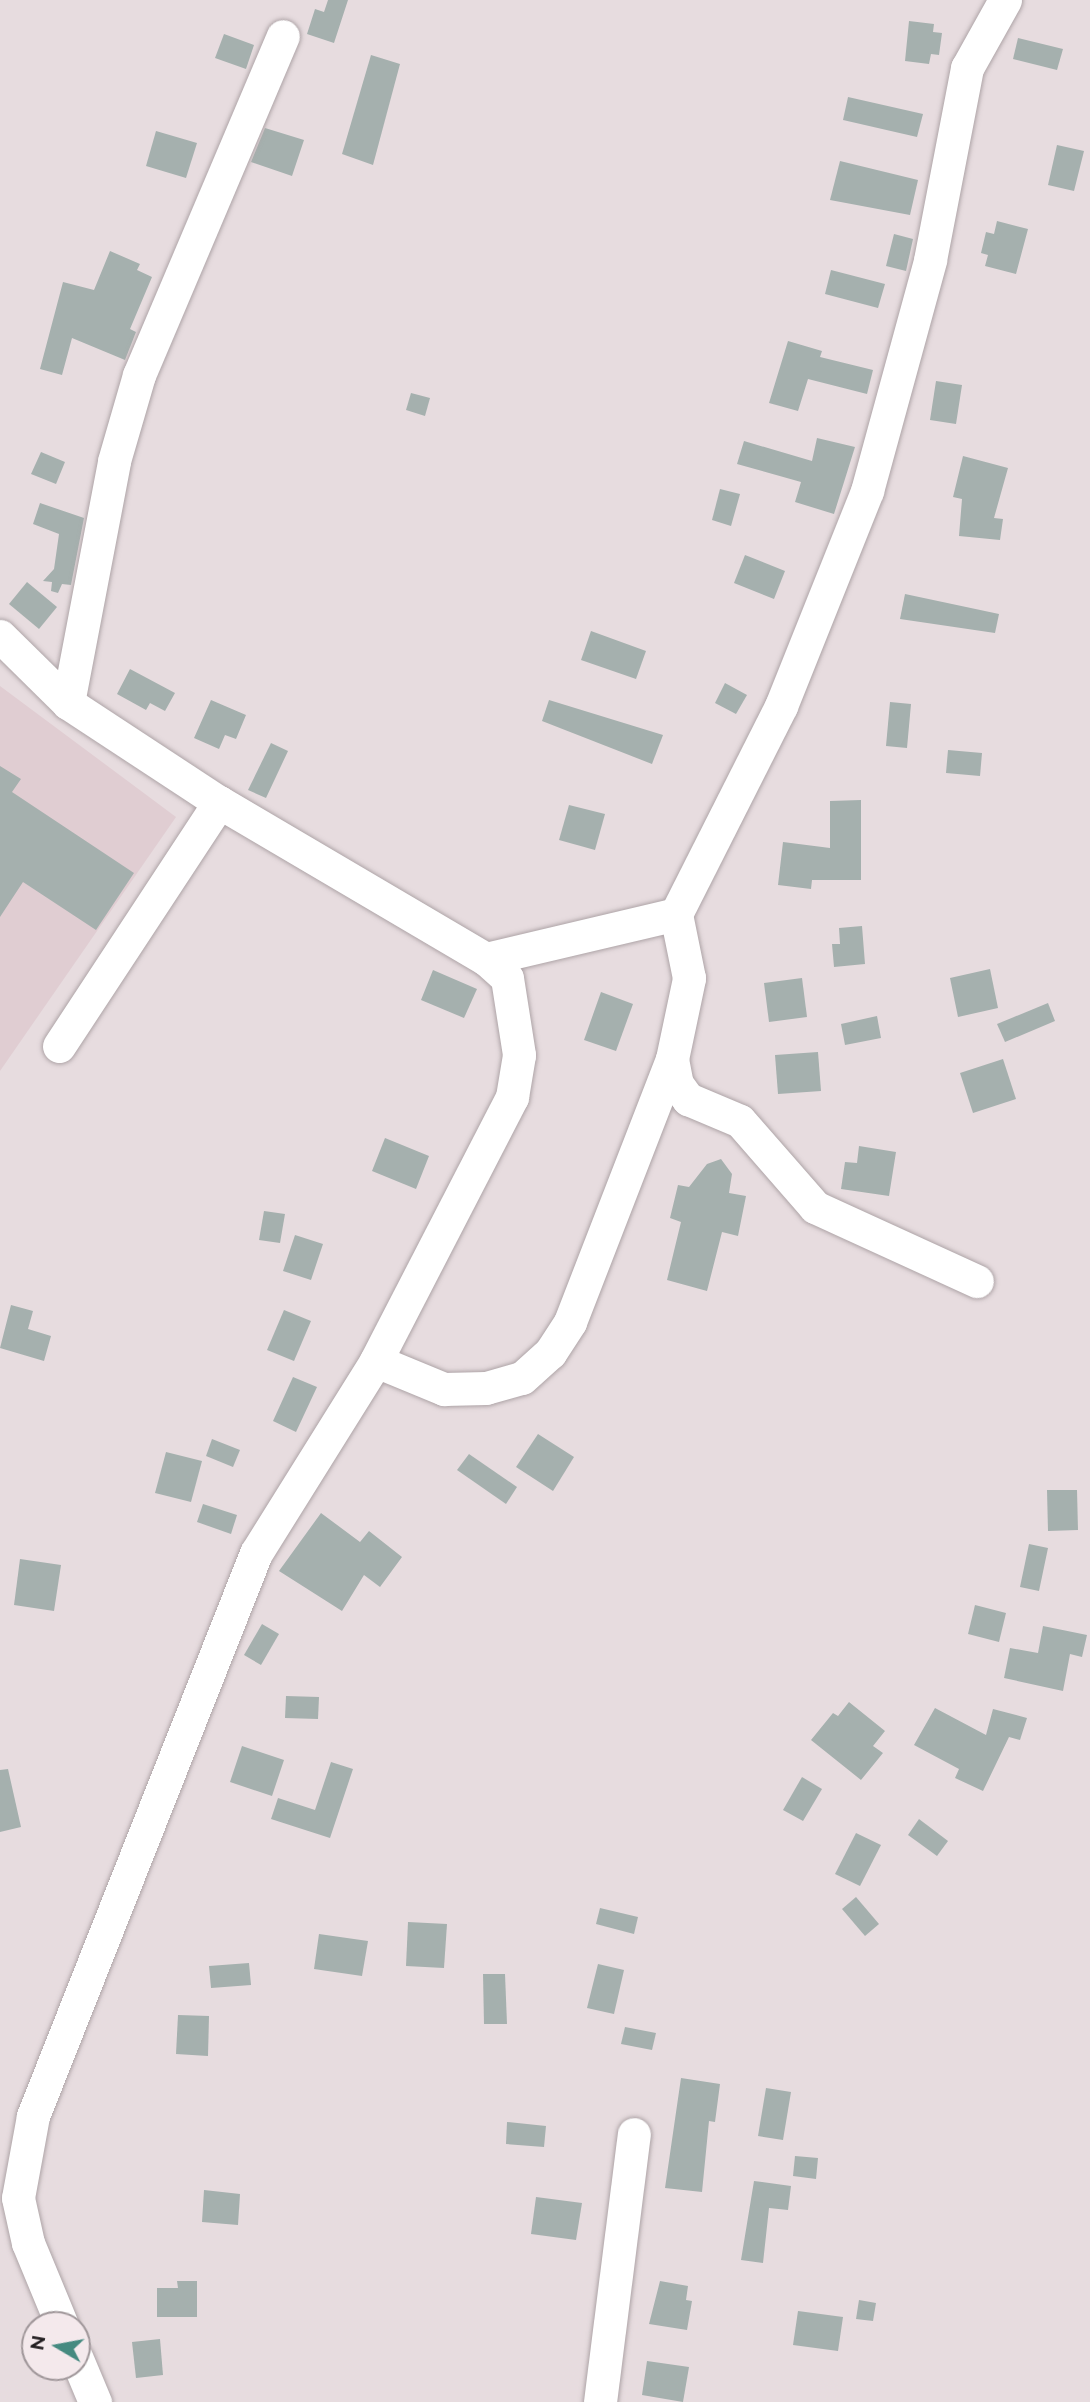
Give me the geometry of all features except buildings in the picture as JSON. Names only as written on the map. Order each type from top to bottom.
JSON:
[{"type":"street","points":[[376,1361],[444,1389],[486,1388],[522,1378],[550,1353],[570,1322],[672,1059],[689,978],[676,914],[781,706],[867,491],[930,260],[967,68],[1005,0]]},
{"type":"street","points":[[68,702],[114,461],[139,375],[283,36]]},
{"type":"street","points":[[0,636],[68,702],[219,803],[486,958],[507,978],[516,1013],[519,1055],[512,1097],[376,1361],[256,1553],[33,2116],[18,2198],[28,2243],[56,2311]]},
{"type":"street","points":[[59,1046],[219,803]]},
{"type":"street","points":[[486,958],[676,914]]},
{"type":"street","points":[[672,1059],[677,1084],[688,1099],[740,1121],[815,1207],[976,1281]]},
{"type":"street","points":[[600,2402],[634,2134]]},
{"type":"street","points":[[86,2381],[95,2402]]},
{"type":"shaded area","points":[[0,686],[176,817],[0,1071]]}]
